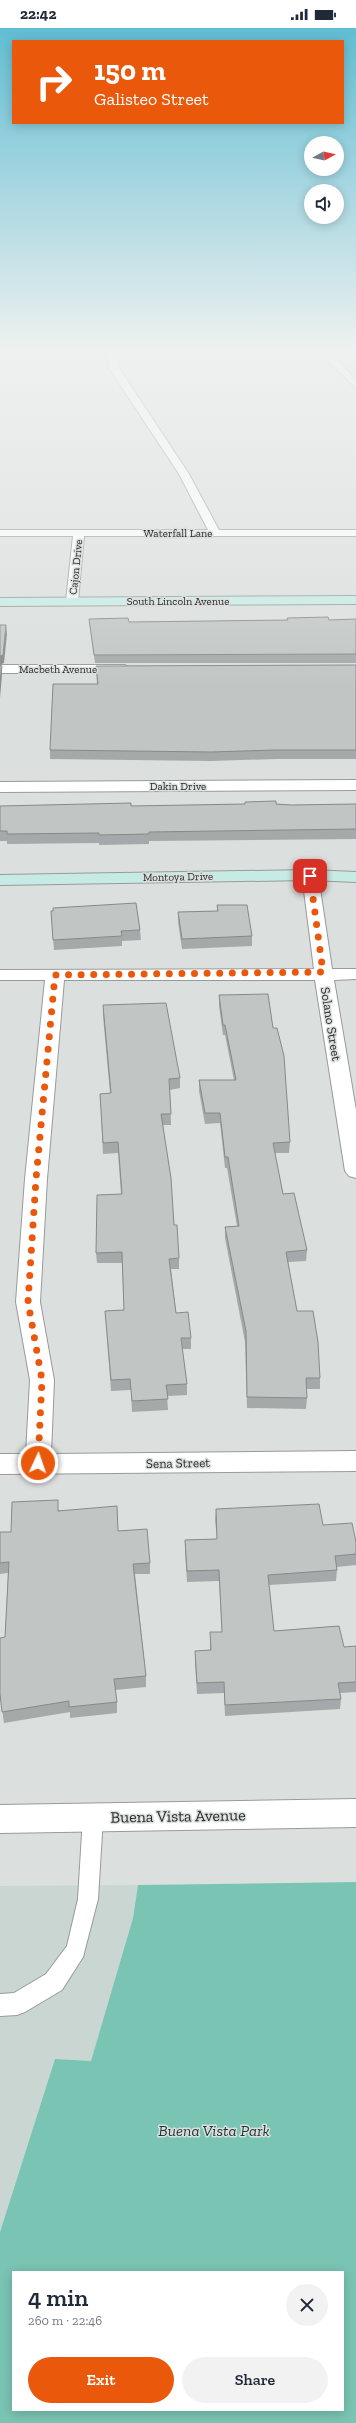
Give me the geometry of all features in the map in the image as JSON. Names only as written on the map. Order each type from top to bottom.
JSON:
[{"type":"main road","name":"South Lincoln Avenue","points":[[0,602],[356,600]]},
{"type":"main road","name":"Montoya Drive","points":[[0,880],[310,876],[356,877]]},
{"type":"street","points":[[177,463],[213,526],[214,533]]},
{"type":"street","name":"Cajon Drive","points":[[72,601],[79,532]]},
{"type":"street","name":"Waterfall Lane","points":[[0,533],[356,533]]},
{"type":"street","name":"Macbeth Avenue","points":[[0,668],[136,669]]},
{"type":"street","name":"Dakin Drive","points":[[0,787],[356,786]]},
{"type":"street","name":"Solano Street","points":[[310,876],[323,972],[356,1171]]},
{"type":"street","points":[[0,975],[323,972],[356,974]]},
{"type":"street","points":[[38,1463],[42,1380],[28,1302],[36,1179],[55,975]]},
{"type":"street","name":"Sena Street","points":[[0,1464],[356,1461]]},
{"type":"street","name":"Buena Vista Avenue","points":[[0,1819],[356,1814]]},
{"type":"lane","points":[[0,2005],[17,2004],[54,1982],[76,1950],[88,1899],[93,1817]]},
{"type":"shaded area","points":[[138,1885],[133,1918],[91,2061],[55,2059],[0,2232],[0,1886]]},
{"type":"green space","name":"Buena Vista Park","points":[[356,1882],[356,2423],[0,2423],[0,2232],[55,2059],[91,2061],[133,1918],[138,1885]]},
{"type":"building","points":[[328,617],[329,620],[356,619],[356,654],[94,655],[89,619],[128,618],[129,622],[288,620],[287,618]]},
{"type":"building","points":[[0,625],[6,625],[3,655],[0,656]]},
{"type":"building","points":[[0,665],[2,666],[0,683]]},
{"type":"building","points":[[356,665],[356,750],[211,752],[50,750],[53,684],[98,684],[96,666]]},
{"type":"building","points":[[276,801],[276,804],[291,805],[356,804],[356,829],[149,832],[149,834],[99,835],[99,833],[7,834],[7,831],[0,831],[0,806],[131,803],[131,806],[245,804],[245,802]]},
{"type":"building","points":[[136,903],[140,930],[121,931],[122,936],[53,940],[51,911],[53,911],[53,908]]},
{"type":"building","points":[[217,905],[247,905],[252,936],[182,939],[178,912],[218,911]]},
{"type":"building","points":[[268,994],[273,1028],[277,1028],[284,1056],[290,1142],[273,1143],[283,1194],[294,1193],[307,1250],[286,1252],[297,1311],[313,1311],[318,1342],[320,1378],[306,1378],[307,1398],[247,1397],[246,1331],[225,1227],[239,1226],[228,1157],[225,1157],[220,1113],[205,1113],[199,1080],[236,1080],[225,1025],[223,1025],[219,995]]},
{"type":"building","points":[[166,1003],[180,1078],[169,1079],[171,1114],[161,1114],[171,1178],[174,1225],[177,1225],[179,1258],[169,1259],[176,1313],[188,1312],[191,1338],[181,1338],[187,1384],[166,1385],[168,1399],[132,1401],[130,1379],[111,1380],[105,1311],[124,1310],[122,1252],[96,1253],[97,1195],[122,1194],[118,1142],[103,1143],[100,1094],[111,1093],[103,1005]]},
{"type":"building","points":[[58,1500],[58,1511],[117,1506],[118,1531],[147,1529],[150,1563],[133,1564],[146,1676],[114,1679],[117,1702],[69,1707],[69,1701],[2,1712],[0,1694],[0,1638],[5,1637],[9,1562],[0,1563],[0,1532],[11,1532],[12,1502]]},
{"type":"building","points":[[319,1504],[323,1525],[352,1523],[356,1542],[356,1554],[335,1556],[337,1570],[268,1575],[274,1631],[339,1626],[344,1647],[356,1646],[356,1682],[338,1683],[341,1699],[225,1705],[224,1682],[197,1683],[195,1651],[211,1650],[210,1632],[222,1632],[219,1570],[187,1571],[185,1540],[217,1539],[216,1509]]},
{"type":"route","points":[[38,1463],[42,1380],[28,1302],[36,1179],[55,975],[323,972],[310,876]]}]
